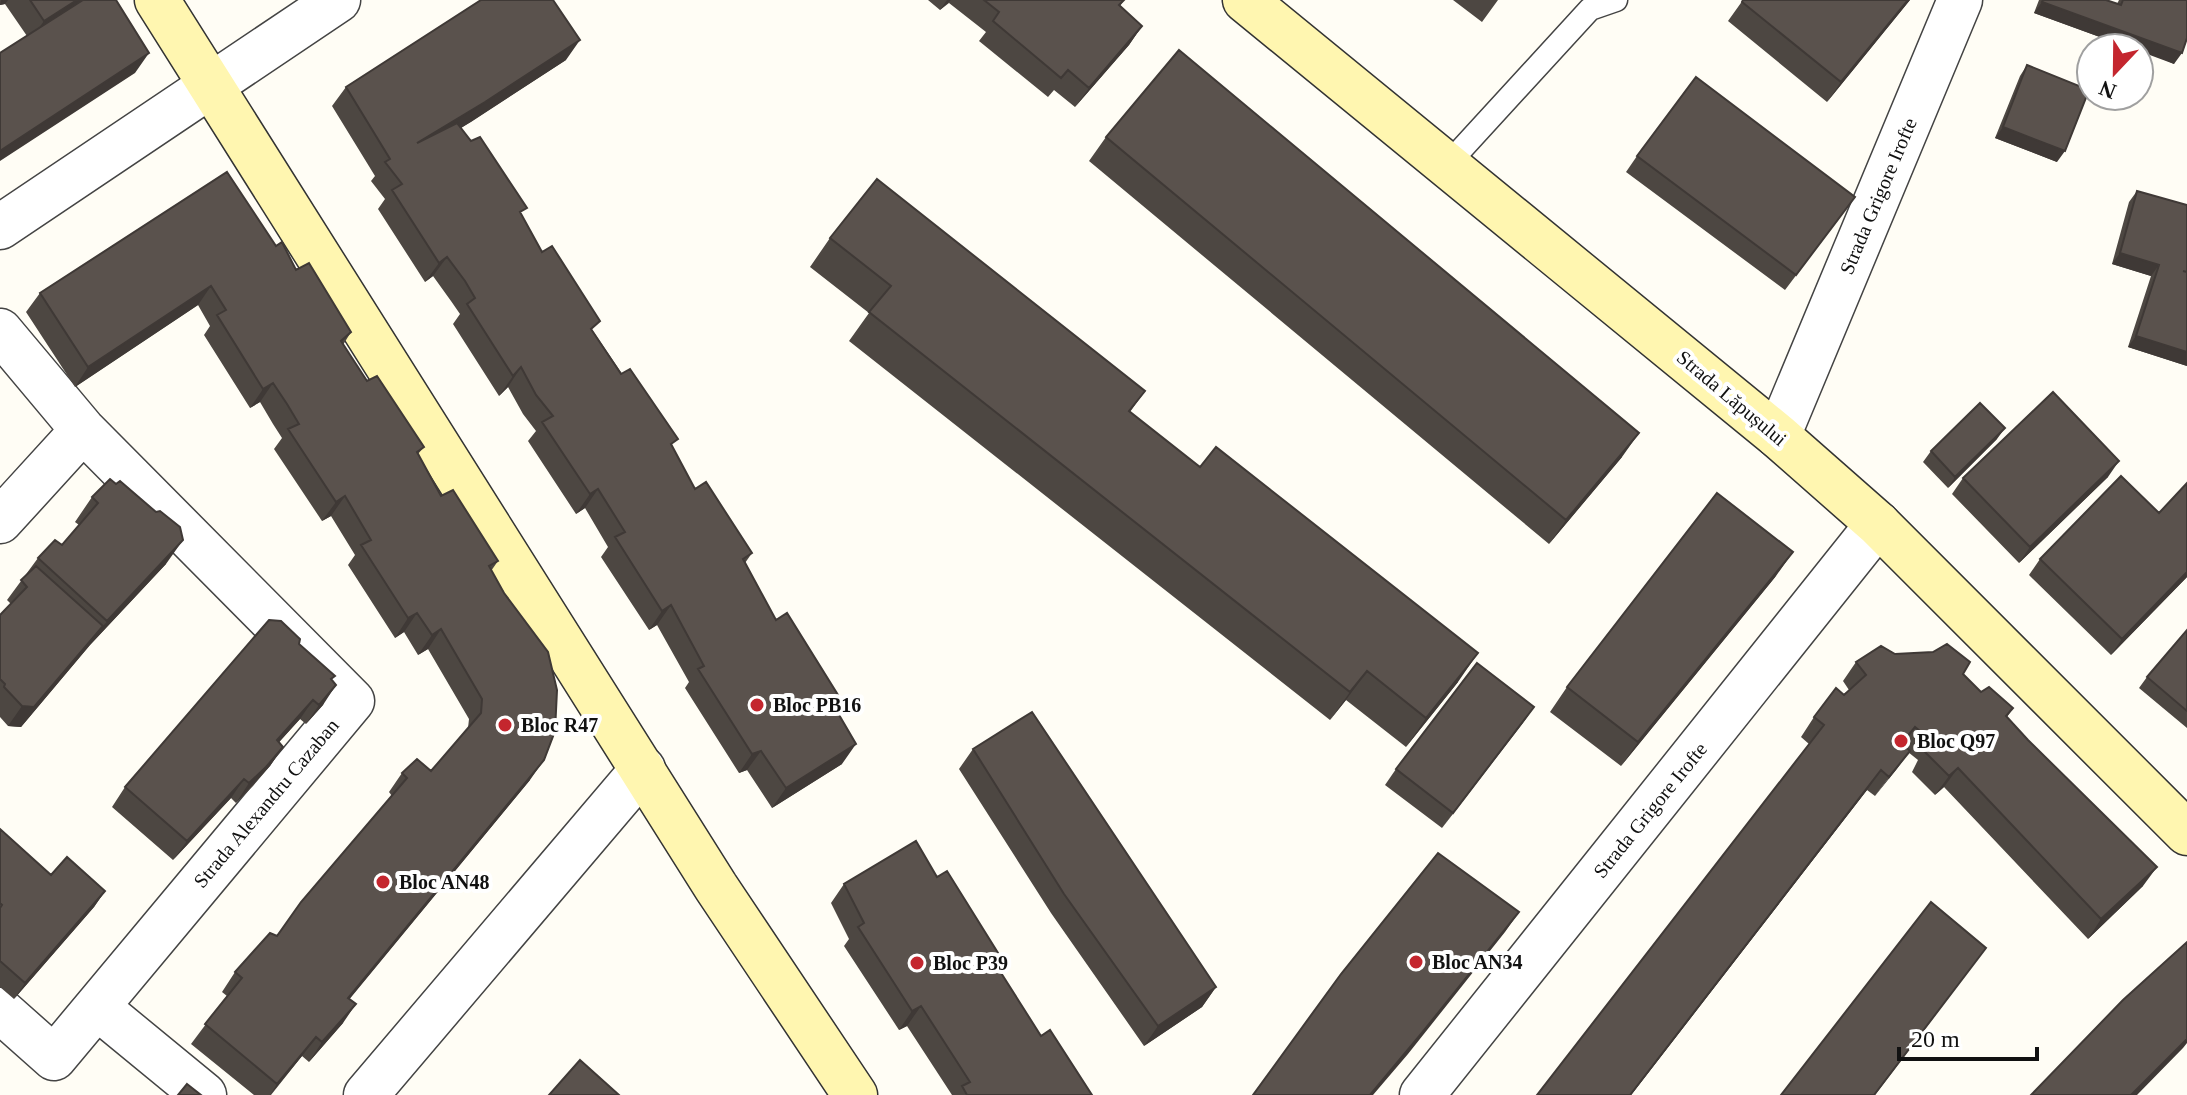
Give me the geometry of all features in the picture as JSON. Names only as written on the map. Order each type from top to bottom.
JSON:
[{"type":"street","points":[[157,0],[716,887],[855,1095]]},
{"type":"street","points":[[0,227],[338,0]]},
{"type":"street","name":"Strada Lăpușului","points":[[1245,0],[1778,436],[1878,524],[2187,833]]},
{"type":"street","name":"Strada Grigore Irofte","points":[[1778,436],[1960,0]]},
{"type":"street","name":"Strada Alexandru Cazaban","points":[[0,331],[83,430],[352,701],[54,1058],[0,1010]]},
{"type":"street","points":[[0,521],[83,430]]},
{"type":"street","name":"Strada Grigore Irofte","points":[[1422,1095],[1878,524]]},
{"type":"street","points":[[366,1095],[643,769]]},
{"type":"street","points":[[97,1007],[204,1095]]},
{"type":"lane","points":[[1447,165],[1590,9],[1616,0]]},
{"type":"building","points":[[30,0],[77,0],[44,21]]},
{"type":"building","points":[[83,0],[116,0],[149,53],[0,151],[0,53]]},
{"type":"building","points":[[481,0],[553,0],[580,40],[417,143],[457,123],[471,141],[480,137],[527,208],[520,212],[542,252],[552,246],[600,321],[591,329],[621,374],[630,369],[678,439],[671,444],[695,489],[706,482],[752,553],[743,559],[776,620],[787,613],[843,703],[835,708],[856,744],[786,788],[761,751],[752,754],[698,669],[704,666],[671,605],[662,611],[615,537],[625,532],[598,489],[590,494],[542,422],[553,416],[536,395],[521,367],[513,376],[467,304],[475,298],[465,281],[447,257],[439,263],[392,190],[402,184],[385,162],[390,159],[346,87]]},
{"type":"building","points":[[984,0],[1124,0],[1119,5],[1142,26],[1089,88],[1068,70],[1061,78],[993,21],[999,12]]},
{"type":"building","points":[[1743,0],[1908,0],[1841,82]]},
{"type":"building","points":[[2106,0],[2121,5],[2123,0],[2187,0],[2187,38],[2182,53],[2155,43],[2155,32],[2124,32],[2042,2]]},
{"type":"building","points":[[1179,50],[1639,433],[1566,520],[1106,137]]},
{"type":"building","points":[[2027,65],[2075,84],[2075,112],[2080,112],[2065,151],[2003,127]]},
{"type":"building","points":[[1696,77],[1855,197],[1796,275],[1637,156]]},
{"type":"building","points":[[227,172],[276,246],[282,242],[296,270],[309,263],[351,332],[341,341],[367,381],[377,376],[424,447],[417,452],[441,496],[453,490],[498,561],[489,566],[504,593],[548,652],[557,690],[555,731],[544,760],[348,998],[356,1004],[322,1042],[316,1037],[277,1084],[205,1024],[242,978],[235,972],[270,933],[277,936],[301,902],[407,778],[402,773],[417,759],[431,771],[481,713],[482,699],[441,629],[432,635],[417,613],[408,618],[361,545],[371,540],[345,496],[336,502],[288,429],[299,424],[287,404],[273,383],[263,389],[217,315],[226,310],[211,286],[88,367],[40,293]]},
{"type":"building","points":[[877,179],[1145,391],[1129,411],[1200,467],[1216,447],[1478,653],[1426,718],[1367,671],[1350,692],[869,312],[891,286],[830,238]]},
{"type":"building","points":[[2137,191],[2187,205],[2187,352],[2136,336],[2159,265],[2120,253]]},
{"type":"building","points":[[2053,392],[2119,461],[2030,547],[1963,478]]},
{"type":"building","points":[[1980,403],[2005,428],[1955,477],[1931,451]]},
{"type":"building","points":[[2121,476],[2159,513],[2187,483],[2187,572],[2122,639],[2040,559]]},
{"type":"building","points":[[110,479],[116,484],[120,481],[156,512],[160,511],[180,527],[183,540],[107,621],[38,558],[55,540],[62,545],[98,503],[92,497]]},
{"type":"building","points":[[1717,493],[1793,552],[1638,742],[1567,687]]},
{"type":"building","points":[[36,566],[103,626],[34,707],[22,706],[0,679],[0,615],[27,587],[21,580]]},
{"type":"building","points":[[269,620],[281,621],[300,639],[299,644],[335,676],[331,679],[336,685],[319,705],[313,700],[277,740],[283,747],[266,767],[249,783],[244,779],[187,841],[125,787]]},
{"type":"building","points":[[2187,630],[2187,711],[2147,677]]},
{"type":"building","points":[[1947,644],[1970,662],[1963,674],[1981,692],[1989,687],[2013,708],[2006,716],[2157,867],[2101,919],[1958,768],[1949,776],[1925,752],[1932,741],[1915,727],[1902,743],[1910,751],[1889,777],[1881,770],[1630,1095],[1537,1095],[1824,725],[1814,717],[1836,688],[1844,695],[1866,675],[1856,662],[1881,646],[1895,654],[1933,652]]},
{"type":"building","points":[[1477,663],[1534,707],[1453,813],[1396,769]]},
{"type":"building","points":[[1032,712],[1216,987],[1158,1026],[1064,894],[973,749]]},
{"type":"building","points":[[0,829],[51,875],[67,857],[105,891],[25,983],[0,961]]},
{"type":"building","points":[[916,841],[937,877],[947,871],[1003,961],[996,965],[1041,1036],[1050,1030],[1092,1095],[967,1095],[962,1086],[970,1082],[921,1006],[912,1011],[858,927],[864,923],[844,884]]},
{"type":"building","points":[[1438,853],[1519,912],[1370,1095],[1253,1095],[1341,974]]},
{"type":"building","points":[[1931,902],[1986,948],[1874,1095],[1781,1095]]},
{"type":"building","points":[[2187,942],[2187,1039],[2131,1095],[2031,1095],[2123,1000]]},
{"type":"building","points":[[580,1060],[619,1095],[549,1095]]},
{"type":"building","points":[[187,1084],[201,1095],[178,1095]]},
{"type":"place","name":"Bloc PB16","points":[[757,705]]},
{"type":"place","name":"Bloc R47","points":[[505,725]]},
{"type":"place","name":"Bloc Q97","points":[[1901,741]]},
{"type":"place","name":"Bloc AN48","points":[[383,882]]},
{"type":"place","name":"Bloc AN34","points":[[1416,962]]},
{"type":"place","name":"Bloc P39","points":[[917,963]]}]
